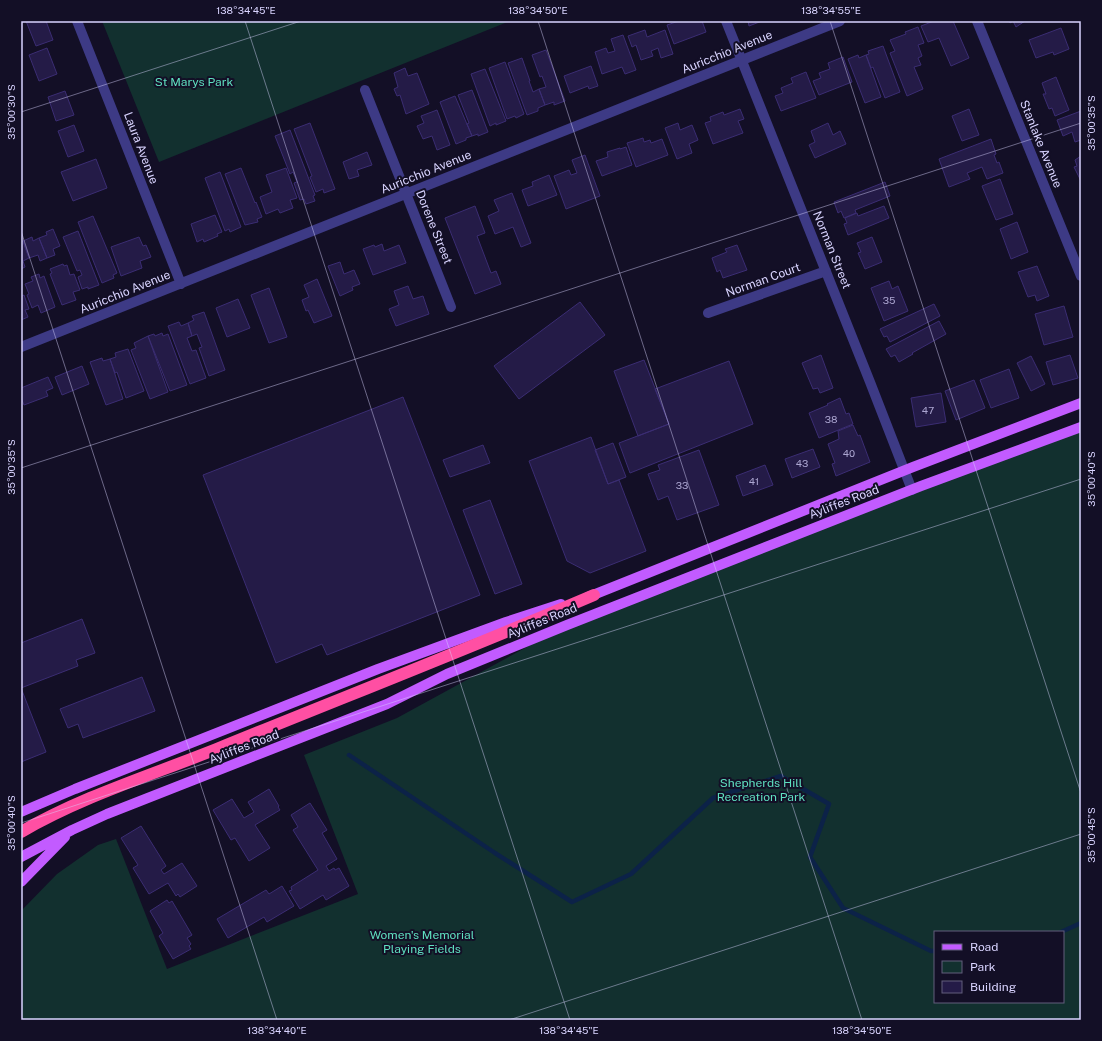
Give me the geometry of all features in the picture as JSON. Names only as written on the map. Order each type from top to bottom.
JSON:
[{"type":"highway","points":[[21,832],[97,795],[215,750],[490,639],[594,595]]},
{"type":"main road","name":"Ayliffes Road","points":[[21,812],[75,789],[378,669],[526,615],[594,595],[904,471],[1081,403]]},
{"type":"main road","name":"Ayliffes Road","points":[[21,857],[72,830],[107,814],[387,704],[434,680],[507,649],[912,490],[1081,427]]},
{"type":"main road","points":[[21,882],[72,830]]},
{"type":"street","name":"Laura Avenue","points":[[77,21],[180,284]]},
{"type":"street","name":"Norman Street","points":[[726,21],[912,490]]},
{"type":"street","name":"Auricchio Avenue","points":[[21,347],[840,21]]},
{"type":"street","name":"Stanlake Avenue","points":[[977,21],[1081,276]]},
{"type":"street","name":"Dorene Street","points":[[365,90],[451,307]]},
{"type":"street","name":"Norman Court","points":[[708,313],[826,272]]},
{"type":"green space","name":"St Marys Park","points":[[102,21],[510,21],[159,162]]},
{"type":"green space","name":"Shepherds Hill Recreation Park","points":[[1081,427],[1081,1020],[21,1020],[21,911],[57,874],[98,845],[116,839],[167,969],[358,894],[304,755],[397,718],[567,625]]},
{"type":"building","points":[[26,21],[46,21],[53,40],[36,46]]},
{"type":"building","points":[[679,21],[702,21],[706,32],[674,44],[667,25]]},
{"type":"building","points":[[748,21],[762,21],[749,26]]},
{"type":"building","points":[[934,21],[953,21],[969,58],[951,66],[939,38],[928,42],[921,26]]},
{"type":"building","points":[[1013,21],[1025,21],[1016,27]]},
{"type":"building","points":[[918,27],[924,43],[918,45],[922,56],[918,58],[921,65],[914,67],[923,89],[907,96],[890,53],[895,51],[890,40],[906,34],[905,32]]},
{"type":"building","points":[[1061,28],[1069,49],[1054,55],[1053,52],[1036,58],[1029,40]]},
{"type":"building","points":[[645,30],[647,37],[665,30],[673,54],[661,58],[658,48],[651,51],[653,56],[641,60],[636,45],[632,47],[628,36]]},
{"type":"building","points":[[623,35],[636,70],[625,74],[622,67],[602,74],[595,52],[606,48],[608,53],[615,51],[611,39]]},
{"type":"building","points":[[883,46],[900,92],[885,98],[873,67],[871,68],[866,55],[869,54],[868,51]]},
{"type":"building","points":[[47,48],[57,74],[39,81],[29,55]]},
{"type":"building","points":[[546,50],[565,101],[554,105],[554,102],[545,105],[539,89],[546,87],[542,76],[540,77],[532,55]]},
{"type":"building","points":[[858,55],[859,58],[866,55],[881,97],[865,103],[848,59]]},
{"type":"building","points":[[843,57],[852,82],[819,95],[813,81],[821,78],[819,73],[830,69],[828,63]]},
{"type":"building","points":[[522,58],[533,92],[539,89],[545,105],[538,108],[538,111],[527,115],[508,63]]},
{"type":"building","points":[[505,62],[524,114],[516,118],[515,116],[507,119],[489,68]]},
{"type":"building","points":[[591,66],[598,86],[589,89],[588,86],[570,93],[564,76]]},
{"type":"building","points":[[405,68],[408,76],[417,73],[429,104],[406,114],[400,95],[397,96],[394,89],[398,87],[394,73]]},
{"type":"building","points":[[485,69],[506,121],[490,126],[471,74]]},
{"type":"building","points":[[806,72],[816,98],[781,111],[775,96],[783,93],[781,88],[793,83],[791,78]]},
{"type":"building","points":[[1056,77],[1069,110],[1055,116],[1052,108],[1049,109],[1043,94],[1046,94],[1042,83]]},
{"type":"building","points":[[472,90],[488,132],[478,136],[478,134],[472,136],[467,124],[469,123],[458,95]]},
{"type":"building","points":[[65,91],[74,115],[56,121],[48,97]]},
{"type":"building","points":[[455,96],[472,136],[456,144],[440,102]]},
{"type":"building","points":[[740,109],[744,119],[738,121],[743,133],[713,144],[705,123],[711,121],[710,117],[723,112],[724,115]]},
{"type":"building","points":[[969,109],[979,135],[962,141],[952,116]]},
{"type":"building","points":[[437,110],[450,145],[437,150],[432,136],[423,139],[417,126],[424,123],[421,116]]},
{"type":"building","points":[[1081,111],[1081,140],[1075,142],[1072,132],[1063,136],[1057,120]]},
{"type":"building","points":[[310,123],[335,189],[324,193],[323,189],[316,192],[310,177],[312,176],[294,129]]},
{"type":"building","points":[[678,123],[680,130],[692,125],[698,140],[689,144],[692,153],[677,159],[665,128]]},
{"type":"building","points":[[828,123],[833,135],[840,131],[846,144],[815,158],[809,145],[815,142],[811,131]]},
{"type":"building","points":[[74,125],[84,151],[68,157],[58,131]]},
{"type":"building","points":[[290,130],[315,195],[313,196],[315,201],[306,204],[304,199],[300,200],[294,183],[297,182],[293,172],[290,174],[275,136]]},
{"type":"building","points":[[643,138],[644,142],[650,140],[651,143],[662,139],[668,155],[636,167],[627,143]]},
{"type":"building","points":[[991,139],[996,154],[994,155],[997,163],[999,162],[1003,173],[987,179],[982,167],[967,173],[970,179],[949,187],[939,159]]},
{"type":"building","points":[[626,147],[632,165],[602,176],[596,161],[608,157],[607,152]]},
{"type":"building","points":[[367,152],[372,165],[357,170],[359,176],[349,179],[343,162]]},
{"type":"building","points":[[585,155],[600,196],[566,209],[554,176],[569,170],[571,175],[577,173],[572,160]]},
{"type":"building","points":[[1081,156],[1081,181],[1074,167],[1077,166],[1075,160]]},
{"type":"building","points":[[96,159],[107,188],[73,201],[61,172]]},
{"type":"building","points":[[241,168],[262,217],[257,219],[258,222],[245,225],[225,174]]},
{"type":"building","points":[[286,168],[297,198],[290,200],[293,208],[280,213],[278,209],[266,214],[260,197],[272,192],[266,175]]},
{"type":"building","points":[[220,172],[241,227],[230,232],[229,229],[225,231],[205,178]]},
{"type":"building","points":[[549,175],[557,195],[528,206],[522,190],[533,186],[532,182]]},
{"type":"building","points":[[1000,179],[1013,214],[996,220],[982,186]]},
{"type":"building","points":[[885,182],[890,196],[855,210],[856,213],[844,218],[841,211],[838,213],[834,202]]},
{"type":"building","points":[[512,193],[531,243],[521,247],[513,227],[495,234],[488,216],[499,211],[494,200]]},
{"type":"building","points":[[475,206],[485,233],[477,236],[491,273],[496,271],[501,284],[475,294],[445,218]]},
{"type":"building","points":[[884,206],[889,218],[848,235],[844,224],[847,223],[845,218],[857,213],[858,216]]},
{"type":"building","points":[[215,215],[222,232],[217,234],[218,236],[204,242],[203,239],[197,242],[191,224]]},
{"type":"building","points":[[93,216],[117,273],[113,275],[114,278],[102,283],[78,222]]},
{"type":"building","points":[[1017,222],[1028,252],[1011,259],[1000,229]]},
{"type":"building","points":[[53,229],[60,246],[53,249],[55,255],[47,258],[39,238],[47,235],[46,232]]},
{"type":"building","points":[[78,231],[99,285],[88,289],[88,287],[82,289],[78,277],[82,275],[80,270],[77,271],[63,237]]},
{"type":"building","points":[[32,237],[33,241],[39,238],[47,258],[40,261],[38,255],[29,258],[23,241]]},
{"type":"building","points":[[139,237],[143,246],[146,245],[151,257],[140,261],[142,268],[121,276],[111,247]]},
{"type":"building","points":[[872,237],[882,262],[865,269],[858,253],[861,252],[857,243]]},
{"type":"building","points":[[23,241],[29,258],[23,261],[25,267],[21,269],[21,242]]},
{"type":"building","points":[[382,244],[384,251],[399,245],[406,263],[373,275],[363,249]]},
{"type":"building","points":[[737,245],[747,270],[723,278],[720,270],[717,272],[712,258],[727,252],[725,249]]},
{"type":"building","points":[[340,262],[344,274],[354,270],[360,284],[352,287],[353,290],[340,296],[328,266]]},
{"type":"building","points":[[63,264],[64,266],[67,265],[70,275],[74,274],[80,290],[73,292],[76,300],[62,305],[50,274],[52,273],[50,269]]},
{"type":"building","points":[[1037,266],[1049,296],[1037,301],[1035,295],[1028,297],[1018,272]]},
{"type":"building","points":[[39,274],[40,278],[44,276],[55,307],[41,313],[38,305],[32,308],[25,284],[33,281],[31,277]]},
{"type":"building","points":[[317,279],[332,316],[314,323],[308,310],[306,311],[302,300],[309,297],[304,285]]},
{"type":"building","points":[[889,281],[892,289],[898,286],[908,311],[884,321],[871,288]]},
{"type":"building","points":[[408,286],[413,299],[423,296],[429,314],[396,326],[389,309],[399,305],[394,291]]},
{"type":"building","points":[[269,288],[287,337],[269,343],[251,295]]},
{"type":"building","points":[[21,293],[22,296],[24,295],[29,309],[25,310],[28,317],[21,320]]},
{"type":"building","points":[[238,299],[250,328],[227,337],[216,308]]},
{"type":"building","points":[[580,302],[605,335],[519,399],[494,366]]},
{"type":"building","points":[[934,304],[940,316],[890,342],[887,336],[884,337],[880,329]]},
{"type":"building","points":[[1064,306],[1073,337],[1044,345],[1035,314]]},
{"type":"building","points":[[204,312],[225,370],[209,376],[199,348],[202,347],[197,334],[192,336],[188,323],[194,320],[192,316]]},
{"type":"building","points":[[939,321],[946,334],[899,362],[895,355],[891,357],[886,349]]},
{"type":"building","points":[[179,322],[181,326],[188,323],[192,336],[187,338],[192,351],[196,350],[206,378],[190,384],[168,326]]},
{"type":"building","points":[[162,333],[163,336],[168,334],[187,385],[170,391],[148,336],[154,334],[155,336]]},
{"type":"building","points":[[148,336],[168,392],[150,399],[131,350],[136,348],[134,343]]},
{"type":"building","points":[[128,349],[144,391],[126,398],[117,372],[115,373],[110,359],[116,357],[115,353]]},
{"type":"building","points":[[821,355],[833,388],[820,393],[818,388],[813,389],[802,363]]},
{"type":"building","points":[[1070,355],[1078,378],[1053,385],[1046,362]]},
{"type":"building","points":[[1031,356],[1045,384],[1031,391],[1017,363]]},
{"type":"building","points":[[102,358],[103,361],[110,359],[123,399],[106,405],[90,362]]},
{"type":"building","points":[[644,360],[669,424],[638,436],[614,371]]},
{"type":"building","points":[[729,361],[753,424],[630,473],[619,443],[669,424],[655,389]]},
{"type":"building","points":[[82,366],[89,384],[62,395],[55,377]]},
{"type":"building","points":[[1009,369],[1019,398],[991,408],[980,380]]},
{"type":"building","points":[[48,377],[53,388],[46,391],[48,396],[24,405],[21,398],[21,388]]},
{"type":"building","points":[[974,380],[985,408],[956,420],[945,391]]},
{"type":"building","points":[[941,393],[946,422],[916,427],[911,398]]},
{"type":"building","points":[[403,397],[480,595],[327,655],[322,644],[276,663],[203,475]]},
{"type":"building","points":[[840,398],[846,414],[849,413],[853,424],[819,438],[809,413]]},
{"type":"building","points":[[853,425],[858,436],[860,435],[870,462],[836,476],[832,464],[835,463],[828,444],[839,439],[838,431]]},
{"type":"building","points":[[591,437],[608,484],[619,480],[646,551],[590,573],[567,561],[529,461]]},
{"type":"building","points":[[613,443],[626,477],[608,484],[595,450]]},
{"type":"building","points":[[483,445],[490,463],[450,477],[443,460]]},
{"type":"building","points":[[813,449],[820,467],[792,478],[785,459]]},
{"type":"building","points":[[699,450],[719,505],[677,520],[668,496],[658,500],[648,474],[660,470],[658,465]]},
{"type":"building","points":[[765,465],[773,485],[743,496],[736,476]]},
{"type":"building","points":[[490,500],[522,584],[495,594],[463,510]]},
{"type":"building","points":[[82,619],[95,653],[76,660],[78,666],[21,688],[21,643]]},
{"type":"building","points":[[142,677],[155,711],[83,738],[78,724],[68,728],[60,709]]},
{"type":"building","points":[[21,688],[46,752],[21,762]]},
{"type":"building","points":[[269,789],[280,810],[255,825],[270,848],[249,861],[235,838],[231,840],[213,810],[232,799],[244,818],[254,812],[248,802]]},
{"type":"building","points":[[310,803],[327,830],[322,833],[337,859],[326,866],[329,871],[334,868],[335,870],[339,868],[349,886],[326,900],[323,895],[300,909],[289,891],[292,890],[291,887],[318,870],[293,830],[298,827],[291,815]]},
{"type":"building","points":[[141,826],[166,866],[161,870],[164,874],[182,863],[197,886],[180,897],[178,894],[176,896],[168,883],[149,894],[133,868],[138,865],[121,838]]},
{"type":"building","points":[[282,886],[294,906],[267,922],[264,917],[228,938],[217,919],[266,890],[269,894]]},
{"type":"building","points":[[167,900],[169,903],[172,901],[192,935],[187,938],[191,944],[189,946],[191,949],[173,959],[159,936],[163,933],[150,911]]},
{"type":"waterway","points":[[349,755],[495,853],[572,902],[631,874],[713,798],[781,776],[829,804],[810,857],[843,908],[931,951],[934,951]]},
{"type":"waterway","points":[[1063,931],[1081,923]]},
{"type":"park label","name":"Women's Memorial Playing Fields","points":[[422,942]]}]
